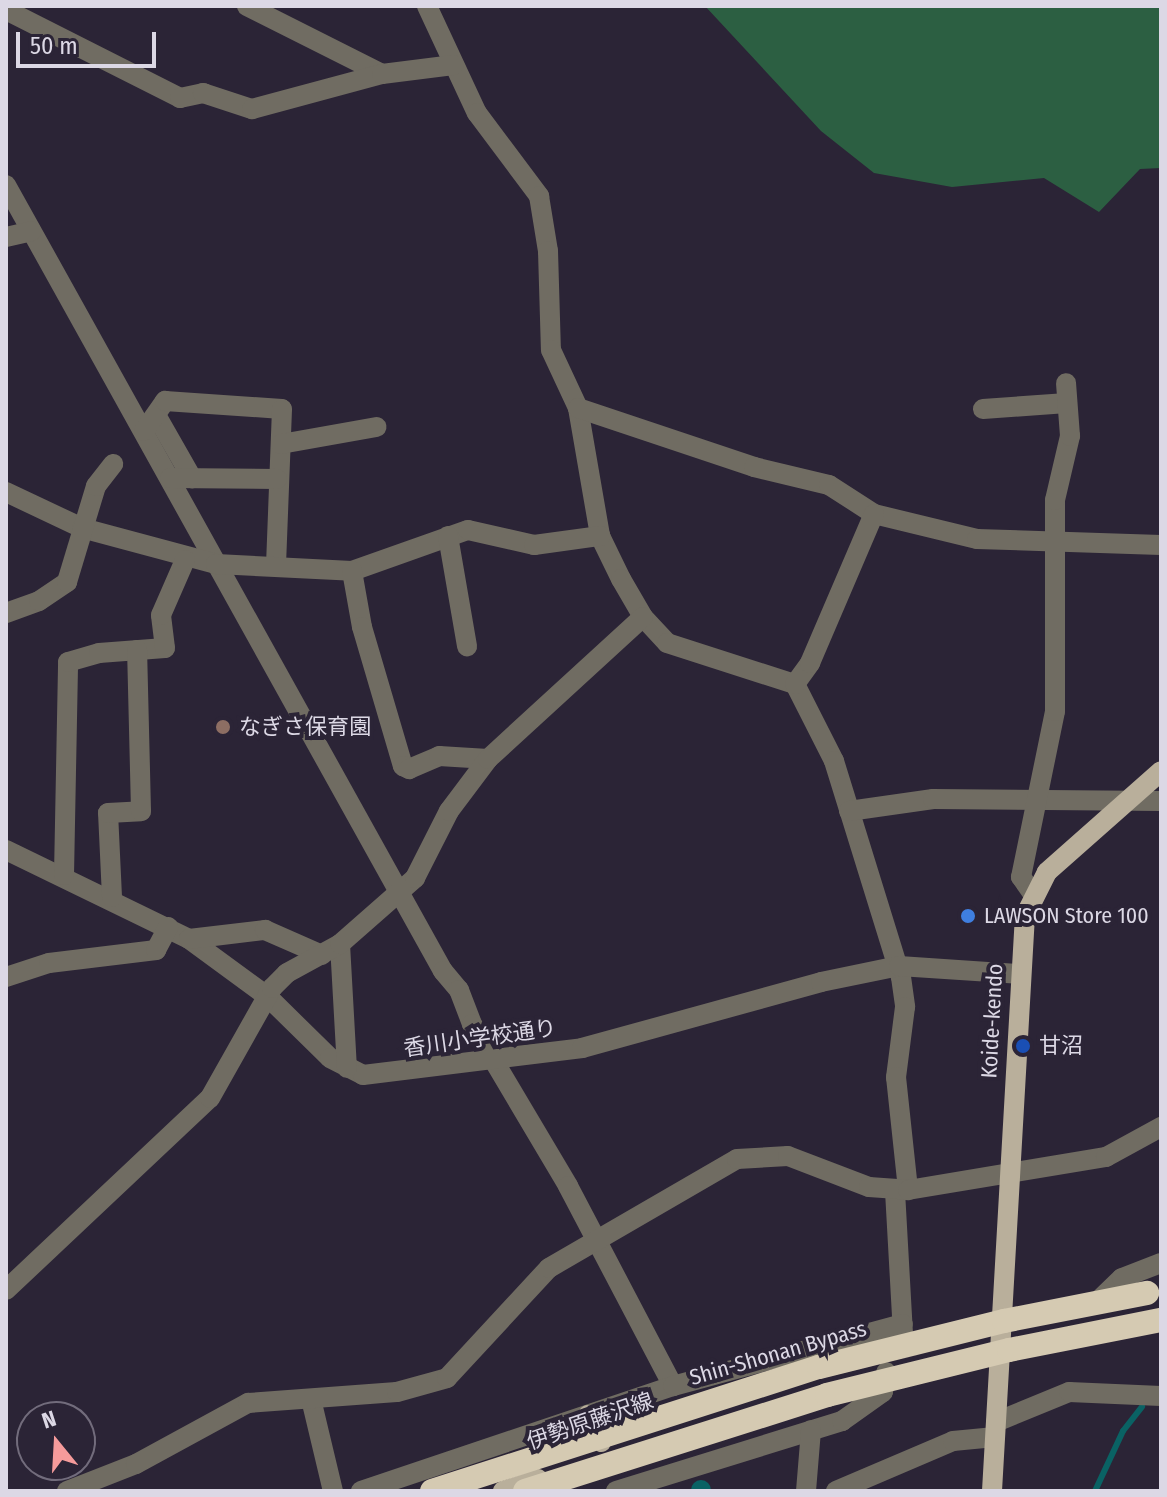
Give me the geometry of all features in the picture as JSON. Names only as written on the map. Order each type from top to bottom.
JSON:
[{"type":"highway","name":"Shin-Shonan Bypass","points":[[432,1491],[819,1367],[1004,1321],[1147,1293]]},
{"type":"highway","points":[[525,1491],[827,1395],[1009,1350],[1161,1320]]},
{"type":"main road","name":"Koide-kendo","points":[[999,1338],[1022,930],[1033,894],[1067,852],[1161,771]]},
{"type":"main road","name":"伊勢原藤沢線","points":[[459,1491],[601,1442],[902,1352],[999,1338]]},
{"type":"main road","name":"伊勢原藤沢線","points":[[503,1491],[999,1338]]},
{"type":"main road","points":[[992,1491],[999,1338]]},
{"type":"main road","points":[[588,1415],[601,1442]]},
{"type":"street","points":[[247,6],[382,74]]},
{"type":"street","points":[[427,6],[477,113],[539,196],[548,251],[551,350],[578,408],[600,536],[643,617],[667,643],[795,684],[834,761],[899,966],[905,1007],[896,1077],[901,1190],[902,1352]]},
{"type":"street","points":[[6,10],[180,98],[203,93],[252,109],[382,74],[453,65]]},
{"type":"street","points":[[6,185],[14,231],[192,478]]},
{"type":"street","points":[[983,409],[1067,393],[1070,436],[1055,500],[1055,711],[1021,877],[1033,894]]},
{"type":"street","points":[[150,423],[165,401],[282,409],[276,565]]},
{"type":"street","points":[[578,408],[754,467],[829,485],[874,514],[977,539],[1161,545]]},
{"type":"street","points":[[150,423],[170,478],[216,564],[399,893],[459,990],[494,1062],[673,1386]]},
{"type":"street","points":[[281,444],[376,427]]},
{"type":"street","points":[[6,613],[39,601],[67,582],[96,486],[113,464]]},
{"type":"street","points":[[170,478],[277,479]]},
{"type":"street","points":[[6,492],[82,528],[185,560],[216,564],[352,571],[448,536],[485,530],[534,545],[554,546],[600,536]]},
{"type":"street","points":[[795,684],[810,663],[874,514]]},
{"type":"street","points":[[448,536],[467,646]]},
{"type":"street","points":[[64,875],[68,662],[165,648],[161,615],[185,560]]},
{"type":"street","points":[[352,571],[362,627],[403,766],[409,769],[439,756],[488,759]]},
{"type":"street","points":[[6,1290],[210,1098],[267,996],[287,973],[331,949],[399,893],[423,868],[449,811],[488,759],[643,617]]},
{"type":"street","points":[[112,897],[108,813],[141,811],[137,650]]},
{"type":"street","points":[[849,811],[933,799],[1161,801]]},
{"type":"street","name":"香川小学校通り","points":[[6,850],[112,897],[189,939],[267,996],[347,1068],[381,1077],[582,1048],[808,985],[899,966],[1018,974]]},
{"type":"street","points":[[6,977],[49,963],[156,950],[168,927]]},
{"type":"street","points":[[189,939],[265,930],[331,949]]},
{"type":"street","points":[[331,949],[347,1068]]},
{"type":"street","points":[[67,1491],[136,1464],[248,1403],[397,1392],[447,1378],[528,1285],[595,1241],[737,1159],[755,1155],[803,1159],[849,1181],[901,1190],[1106,1157],[1161,1127]]},
{"type":"street","points":[[999,1338],[1090,1309],[1122,1278],[1161,1263]]},
{"type":"street","points":[[999,1338],[1161,1320]]},
{"type":"street","points":[[361,1491],[673,1386],[903,1324]]},
{"type":"street","points":[[616,1491],[811,1430],[861,1411],[883,1392],[886,1372]]},
{"type":"street","points":[[836,1491],[953,1441],[995,1430],[1069,1392],[1161,1396]]},
{"type":"street","points":[[311,1399],[333,1491]]},
{"type":"street","points":[[806,1491],[811,1430]]},
{"type":"green space","points":[[705,6],[1161,6],[1161,168],[1140,169],[1099,212],[1044,178],[952,187],[874,173],[821,131]]},
{"type":"waterway","points":[[1095,1491],[1123,1431],[1142,1407]]},
{"type":"place","name":"なぎさ保育園","points":[[223,727]]},
{"type":"place","name":"LAWSON Store 100","points":[[968,916]]},
{"type":"place","name":"甘沼","points":[[1023,1046]]}]
